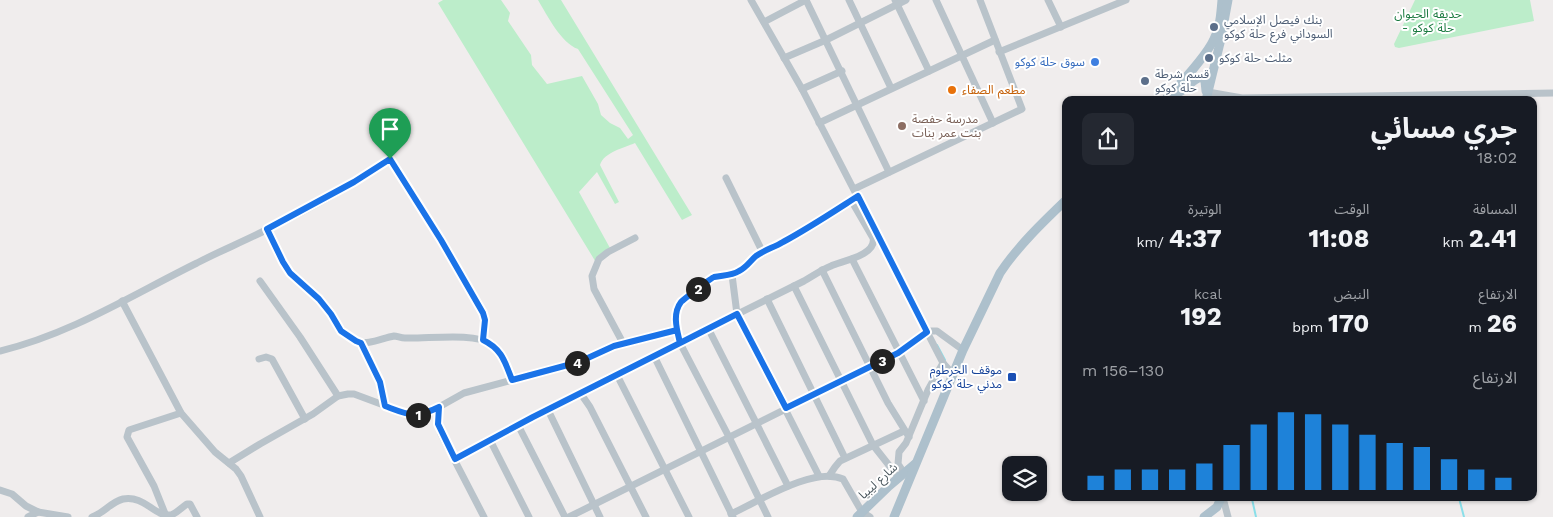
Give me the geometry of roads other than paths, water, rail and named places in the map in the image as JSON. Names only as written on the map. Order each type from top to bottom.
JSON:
[{"type":"main road","points":[[1170,96],[1214,40],[1219,24],[1222,0]]},
{"type":"main road","points":[[1207,96],[1228,0]]},
{"type":"main road","points":[[1172,96],[1181,92],[1200,76],[1206,81],[1207,96]]},
{"type":"main road","points":[[894,517],[963,350],[1000,273],[1006,264],[1062,204]]},
{"type":"main road","name":"شارع ليبيا","points":[[863,515],[902,475],[916,464]]},
{"type":"main road","points":[[1204,517],[1218,507],[1221,501]]},
{"type":"street","points":[[455,459],[822,270],[852,259],[872,247],[874,243],[873,238],[819,123],[802,89],[751,0]]},
{"type":"street","points":[[764,22],[806,0],[889,172]]},
{"type":"street","points":[[849,0],[891,88]]},
{"type":"street","points":[[784,58],[826,40],[896,2],[906,0]]},
{"type":"street","points":[[936,0],[993,123]]},
{"type":"street","points":[[768,517],[680,343],[676,313],[681,301],[708,280],[714,277],[732,275],[748,266],[757,256],[783,243],[889,172],[1022,109],[980,0]]},
{"type":"street","points":[[1048,0],[1061,27]]},
{"type":"street","points":[[999,52],[1123,1]]},
{"type":"street","points":[[896,2],[929,70]]},
{"type":"street","points":[[819,123],[995,40]]},
{"type":"street","points":[[802,89],[842,72]]},
{"type":"street","points":[[1366,96],[1553,93]]},
{"type":"street","points":[[0,351],[23,346],[75,326],[339,191],[390,159],[441,240],[483,313],[485,320],[483,340]]},
{"type":"street","points":[[726,178],[762,253]]},
{"type":"street","points":[[854,195],[943,363],[953,374]]},
{"type":"street","points":[[267,229],[290,273],[319,299],[341,331],[356,341],[361,343],[395,336],[405,338],[465,338],[483,340],[494,345],[503,357],[512,380]]},
{"type":"street","points":[[623,343],[594,289],[592,276],[599,260],[608,252],[635,238]]},
{"type":"street","points":[[852,259],[924,401]]},
{"type":"street","points":[[822,270],[888,403],[907,434]]},
{"type":"street","points":[[732,275],[737,314],[819,476]]},
{"type":"street","points":[[260,281],[300,337],[338,396]]},
{"type":"street","points":[[794,286],[873,444],[902,475]]},
{"type":"street","points":[[767,299],[845,458]]},
{"type":"street","points":[[122,301],[181,413],[214,452],[236,468],[242,476],[260,517]]},
{"type":"street","points":[[708,328],[788,486]]},
{"type":"street","points":[[229,463],[326,406],[338,396],[354,394],[413,415],[420,415],[464,393],[579,362],[607,348],[677,330]]},
{"type":"street","points":[[569,517],[898,353],[927,332],[936,331],[963,350]]},
{"type":"street","points":[[361,343],[380,382],[385,406]]},
{"type":"street","points":[[654,356],[732,516],[788,486],[819,476],[843,478],[863,515]]},
{"type":"street","points":[[259,359],[266,357],[272,359],[304,419]]},
{"type":"street","points":[[902,475],[898,464],[899,452],[931,383],[943,363]]},
{"type":"street","points":[[617,375],[689,517]]},
{"type":"street","points":[[581,394],[590,407],[646,517]]},
{"type":"street","points":[[439,407],[438,424],[480,516]]},
{"type":"street","points":[[548,410],[600,517]]},
{"type":"street","points":[[166,516],[154,486],[127,437],[127,433],[129,430],[181,413]]},
{"type":"street","points":[[518,425],[565,517]]},
{"type":"street","points":[[830,476],[835,467],[845,458],[873,444],[907,434]]},
{"type":"street","points":[[490,440],[529,517]]},
{"type":"street","points":[[0,490],[12,494],[26,506],[38,512],[68,517]]},
{"type":"street","points":[[92,517],[100,514],[118,501],[131,499],[139,500],[158,514],[166,516],[178,512],[187,504],[190,504],[197,517]]},
{"type":"street","points":[[1223,501],[1228,517]]},
{"type":"street","points":[[28,517],[38,512]]},
{"type":"waterway","points":[[937,345],[945,360]]},
{"type":"waterway","points":[[1252,501],[1256,517]]},
{"type":"waterway","points":[[1460,501],[1464,517]]},
{"type":"place","name":"بنك فيصل الإسلامي السوداني فرع حلة كوكو","points":[[1214,27]]},
{"type":"place","name":"مثلث حلة كوكو","points":[[1209,58]]},
{"type":"place","name":"سوق حلة كوكو","points":[[1095,62]]},
{"type":"place","name":"قسم شرطة حلة كوكو","points":[[1145,81]]},
{"type":"place","name":"مطعم الصفاء","points":[[952,90]]},
{"type":"place","name":"مدرسة حفصة بنت عمر بنات","points":[[902,126]]},
{"type":"place","name":"موقف الخرطوم مدني حلة كوكو","points":[[1012,377]]},
{"type":"park label","name":"حديقة الحيوان - حلة كوكو","points":[[1428,21]]}]
